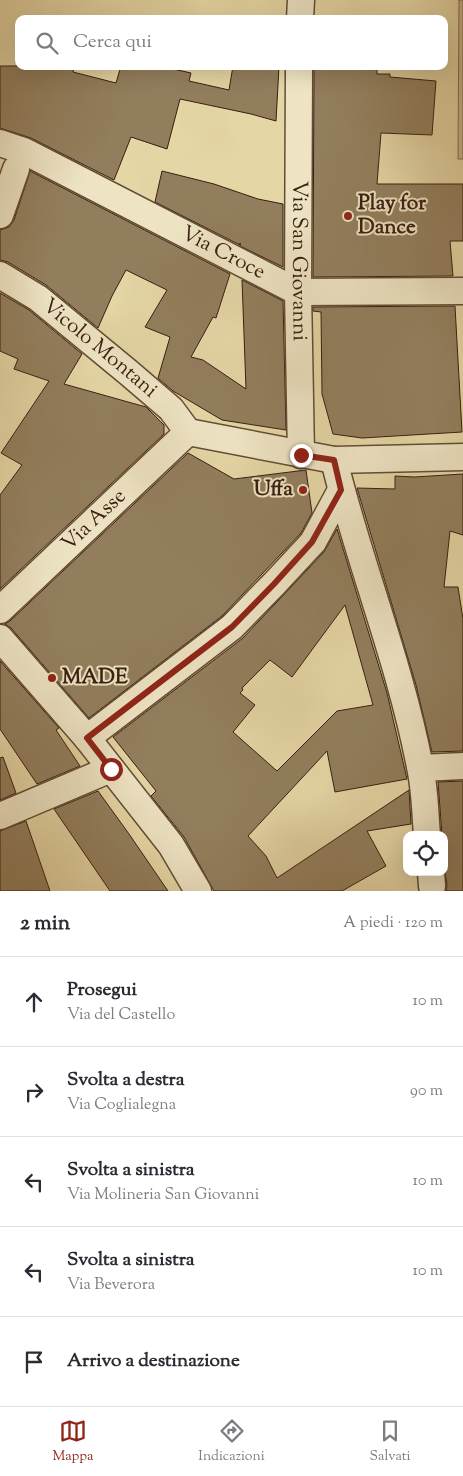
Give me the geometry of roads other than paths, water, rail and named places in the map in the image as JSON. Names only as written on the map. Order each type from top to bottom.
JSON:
[{"type":"street","points":[[300,15],[301,0]]},
{"type":"street","name":"Via San Giovanni","points":[[299,70],[298,292],[301,455]]},
{"type":"street","name":"Via Croce","points":[[0,143],[24,151],[298,292],[463,290]]},
{"type":"street","points":[[0,215],[16,169]]},
{"type":"street","name":"Vicolo Montani","points":[[0,275],[38,298],[122,367],[171,408],[188,432]]},
{"type":"street","points":[[188,432],[334,460],[463,457]]},
{"type":"street","name":"Via Asse","points":[[0,610],[188,432]]},
{"type":"street","points":[[334,460],[341,490],[391,652],[421,768],[427,831]]},
{"type":"street","points":[[87,738],[232,627],[312,542],[341,490]]},
{"type":"street","points":[[0,638],[87,738],[171,845],[198,891]]},
{"type":"street","points":[[421,768],[463,766]]},
{"type":"street","points":[[0,816],[111,769]]},
{"type":"place","name":"Play for Dance","points":[[348,216]]},
{"type":"place","name":"Uffa","points":[[303,490]]},
{"type":"place","name":"MADE","points":[[52,678]]}]
